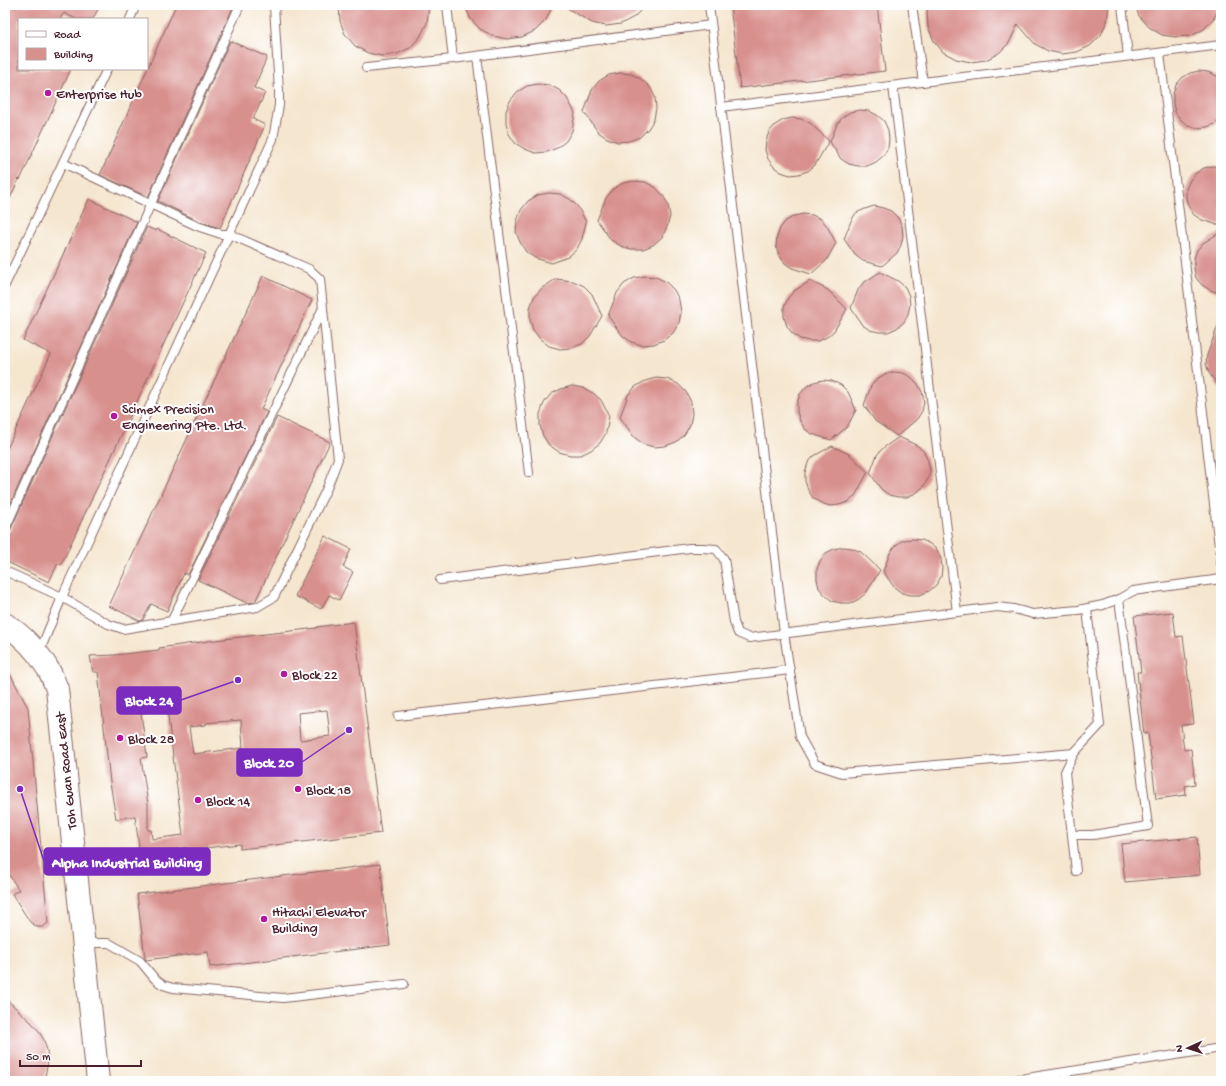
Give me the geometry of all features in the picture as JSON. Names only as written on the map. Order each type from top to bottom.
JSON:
[{"type":"street","name":"Toh Guan Road East","points":[[5,624],[17,632],[38,655],[48,669],[57,689],[98,1081]]},
{"type":"lane","points":[[130,18],[136,5]]},
{"type":"lane","points":[[5,529],[240,5]]},
{"type":"lane","points":[[38,655],[62,597],[273,139],[279,98],[274,5]]},
{"type":"lane","points":[[447,5],[453,59]]},
{"type":"lane","points":[[709,5],[784,633],[800,737],[815,764],[842,773],[1074,753]]},
{"type":"lane","points":[[912,5],[923,82]]},
{"type":"lane","points":[[1122,5],[1128,56]]},
{"type":"lane","points":[[366,68],[453,59],[711,25]]},
{"type":"lane","points":[[721,107],[1221,45]]},
{"type":"lane","points":[[1160,53],[1221,563]]},
{"type":"lane","points":[[477,56],[529,473]]},
{"type":"lane","points":[[5,284],[106,70]]},
{"type":"lane","points":[[893,86],[957,612]]},
{"type":"lane","points":[[5,571],[62,597],[108,624],[123,629],[257,607],[274,597],[324,495],[338,460],[320,279],[309,269],[229,234],[221,234],[206,230],[63,163]]},
{"type":"lane","points":[[172,620],[323,307]]},
{"type":"lane","points":[[440,580],[690,548],[716,549],[724,560],[734,622],[738,633],[749,638],[998,607],[1033,614],[1087,608],[1103,605],[1119,599],[1133,591],[1221,579]]},
{"type":"lane","points":[[1072,834],[1093,835],[1148,826],[1119,599]]},
{"type":"lane","points":[[1076,871],[1065,772],[1074,753],[1100,725],[1087,608]]},
{"type":"lane","points":[[398,716],[790,670]]},
{"type":"lane","points":[[83,943],[108,943],[140,961],[155,979],[163,985],[173,988],[283,998],[404,984]]},
{"type":"lane","points":[[1007,1081],[1221,1048]]},
{"type":"building","name":"Enterprise Hub","points":[[5,5],[100,5],[94,18],[74,18],[64,13],[61,18],[18,18],[18,70],[71,70],[5,209]]},
{"type":"building","points":[[176,5],[234,5],[148,197],[100,175]]},
{"type":"building","points":[[339,5],[429,5],[427,23],[420,37],[410,48],[397,54],[382,56],[368,53],[355,46],[345,34],[340,21]]},
{"type":"building","points":[[465,5],[553,5],[546,20],[535,31],[522,37],[507,39],[493,36],[480,29],[470,18]]},
{"type":"building","points":[[562,5],[646,5],[634,17],[621,24],[606,26],[592,23]]},
{"type":"building","points":[[730,5],[877,5],[885,71],[740,88]]},
{"type":"building","points":[[929,5],[1109,5],[1107,21],[1101,35],[1090,46],[1077,52],[1062,54],[1048,51],[1035,44],[1018,24],[1009,43],[999,53],[986,60],[971,62],[956,59],[943,52],[934,41],[928,27],[927,12]]},
{"type":"building","points":[[1135,5],[1221,5],[1214,18],[1204,29],[1191,36],[1176,37],[1162,35],[1149,27],[1139,16]]},
{"type":"building","points":[[230,41],[267,57],[254,88],[265,93],[253,119],[265,125],[220,228],[199,221],[158,201]]},
{"type":"building","points":[[1199,71],[1208,72],[1217,76],[1221,80],[1221,119],[1215,124],[1207,127],[1197,128],[1188,125],[1181,120],[1175,112],[1173,94],[1176,85],[1182,78],[1190,73]]},
{"type":"building","points":[[620,73],[631,74],[641,79],[650,87],[655,97],[656,108],[654,119],[648,129],[640,137],[629,141],[618,142],[607,138],[598,132],[584,112],[592,90],[599,81],[609,75]]},
{"type":"building","points":[[538,84],[549,85],[559,90],[567,98],[575,113],[572,131],[566,141],[557,148],[547,152],[535,153],[515,143],[509,134],[506,123],[506,111],[510,101],[517,92],[527,86]]},
{"type":"building","points":[[860,110],[869,111],[877,115],[884,121],[888,130],[888,148],[883,156],[876,162],[867,166],[849,164],[841,159],[830,142],[837,124],[843,117],[850,112]]},
{"type":"building","points":[[792,118],[801,119],[810,123],[829,141],[815,165],[808,171],[790,175],[781,172],[774,167],[768,159],[765,150],[769,132],[775,125],[783,120]]},
{"type":"building","points":[[1213,166],[1221,167],[1221,226],[1202,220],[1194,215],[1186,198],[1186,189],[1190,180],[1196,173],[1204,168]]},
{"type":"building","points":[[634,181],[645,182],[655,187],[663,195],[668,205],[670,216],[662,237],[653,245],[643,249],[631,249],[621,246],[611,240],[597,220],[606,198],[613,189],[623,183]]},
{"type":"building","points":[[549,193],[560,194],[570,199],[578,207],[586,222],[582,239],[577,249],[568,257],[552,263],[535,258],[526,252],[516,232],[517,220],[521,210],[528,201],[538,195]]},
{"type":"building","points":[[89,199],[137,222],[5,516],[5,453],[51,354],[23,340]]},
{"type":"building","points":[[874,206],[891,211],[898,218],[902,226],[903,236],[897,253],[882,266],[863,261],[855,255],[844,239],[856,213]]},
{"type":"building","points":[[803,214],[812,215],[821,219],[827,226],[836,243],[826,261],[811,274],[792,268],[785,263],[779,255],[776,246],[780,228],[786,221],[794,216]]},
{"type":"building","points":[[147,227],[156,231],[157,229],[206,253],[61,565],[58,563],[49,582],[5,561],[5,534],[10,531]]},
{"type":"building","points":[[1221,232],[1221,294],[1202,285],[1196,278],[1194,259],[1197,250],[1203,243]]},
{"type":"building","points":[[880,272],[898,281],[905,287],[909,296],[910,305],[904,322],[897,328],[888,332],[870,330],[862,325],[851,308],[858,290],[863,283]]},
{"type":"building","points":[[263,276],[312,300],[261,409],[267,412],[188,575],[184,573],[167,611],[151,604],[143,620],[140,621],[109,606]]},
{"type":"building","points":[[645,276],[656,277],[666,282],[674,290],[679,300],[681,312],[679,323],[673,333],[664,340],[654,344],[642,345],[631,342],[622,335],[608,316],[617,293],[624,284],[634,278]]},
{"type":"building","points":[[556,279],[573,281],[584,286],[592,294],[602,316],[590,336],[582,344],[571,348],[560,349],[549,346],[540,339],[533,330],[530,319],[530,308],[534,297],[542,288]]},
{"type":"building","points":[[810,281],[828,290],[847,309],[834,331],[827,337],[818,341],[800,339],[792,333],[787,326],[784,317],[784,307],[788,298],[794,291]]},
{"type":"building","points":[[1220,320],[1221,390],[1209,373],[1206,364],[1207,355]]},
{"type":"building","points":[[894,372],[903,373],[911,377],[918,384],[922,392],[924,402],[922,411],[917,419],[897,436],[875,421],[864,405],[871,386],[877,379],[885,374]]},
{"type":"building","points":[[656,378],[667,379],[678,384],[686,392],[691,402],[692,414],[690,425],[684,435],[676,442],[665,446],[654,447],[643,444],[634,437],[620,417],[628,395],[635,387],[645,381]]},
{"type":"building","points":[[823,380],[832,381],[841,385],[848,392],[856,410],[847,427],[831,440],[812,434],[805,429],[797,412],[797,403],[800,394],[806,387],[814,382]]},
{"type":"building","points":[[572,386],[583,388],[593,393],[601,400],[609,416],[606,433],[600,443],[581,455],[570,455],[559,452],[549,445],[543,436],[540,425],[540,414],[544,403],[551,394]]},
{"type":"building","points":[[277,417],[330,442],[255,602],[247,603],[198,580]]},
{"type":"building","points":[[899,437],[918,446],[924,452],[930,470],[928,479],[923,487],[916,493],[907,497],[889,495],[881,489],[870,473],[877,455],[883,448]]},
{"type":"building","points":[[832,446],[849,454],[868,472],[855,496],[848,502],[830,506],[813,498],[805,481],[805,472],[808,463],[814,456]]},
{"type":"building","points":[[325,536],[351,549],[343,567],[353,572],[339,600],[329,595],[321,609],[295,596]]},
{"type":"building","points":[[903,540],[922,540],[930,544],[937,550],[941,559],[941,577],[936,585],[929,591],[920,595],[902,593],[894,587],[883,571],[890,553],[896,545]]},
{"type":"building","points":[[843,547],[852,548],[861,552],[880,570],[866,593],[851,603],[832,601],[819,588],[817,579],[817,569],[820,561],[826,553]]},
{"type":"building","points":[[1173,612],[1176,637],[1183,636],[1194,724],[1181,725],[1184,750],[1191,749],[1195,784],[1185,786],[1186,795],[1156,799],[1148,733],[1144,734],[1137,672],[1141,672],[1134,616]]},
{"type":"building","points":[[354,622],[381,833],[240,849],[240,844],[205,848],[206,854],[186,856],[185,848],[140,855],[135,816],[116,819],[110,782],[98,672],[93,672],[90,656],[159,650],[159,648]],"holes":[[[167,709],[183,835],[152,839],[151,830],[148,830],[148,804],[141,758],[147,757],[141,713]],[[327,710],[330,736],[300,740],[298,713]],[[241,720],[243,748],[193,754],[189,727],[206,725],[206,723]]]},
{"type":"building","points":[[5,664],[28,708],[48,923],[43,927],[37,927],[30,922],[12,894],[19,890],[5,869]]},
{"type":"building","points":[[1197,837],[1200,875],[1125,882],[1121,844]]},
{"type":"building","name":"Hitachi Elevator Building","points":[[380,864],[390,945],[210,967],[208,952],[146,960],[145,958],[137,894]]},
{"type":"building","points":[[5,998],[31,1022],[44,1040],[48,1062],[44,1081],[5,1081],[5,1059],[7,1048],[5,1043]]},
{"type":"place","name":"Enterprise Hub","points":[[48,93]]},
{"type":"place","name":"Scimex Precision Engineering Pte. Ltd.","points":[[114,416]]},
{"type":"place","name":"Block 22","points":[[284,674]]},
{"type":"place","name":"Block 24","points":[[238,680]]},
{"type":"place","name":"Block 20","points":[[349,730]]},
{"type":"place","name":"Block 28","points":[[120,738]]},
{"type":"place","name":"Alpha Industrial Building","points":[[20,789]]},
{"type":"place","name":"Block 18","points":[[298,789]]},
{"type":"place","name":"Block 14","points":[[198,800]]},
{"type":"place","name":"Hitachi Elevator Building","points":[[264,919]]}]
